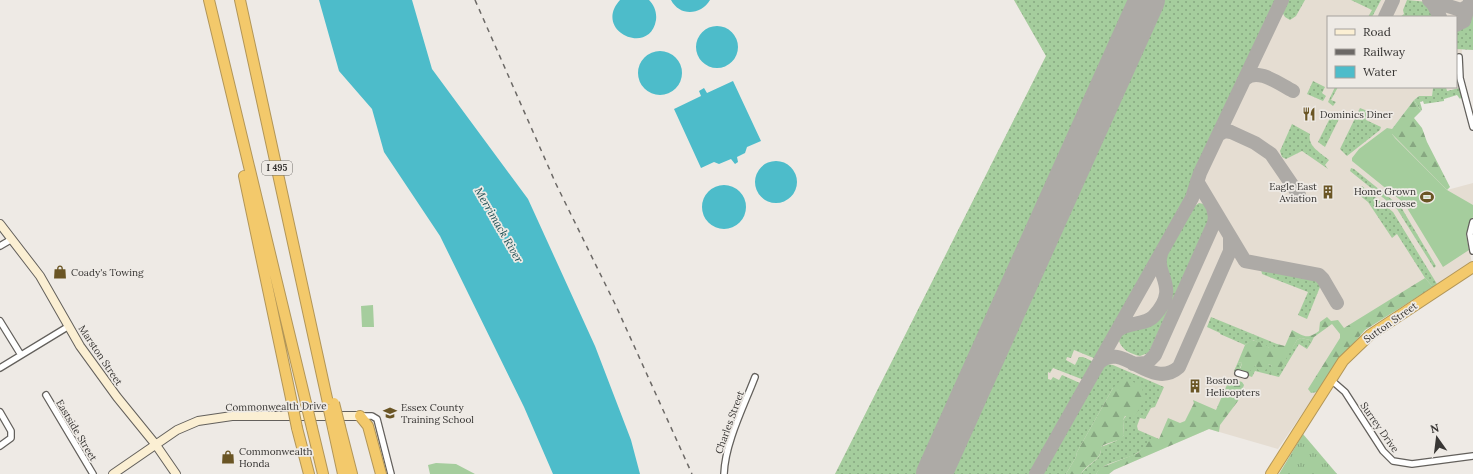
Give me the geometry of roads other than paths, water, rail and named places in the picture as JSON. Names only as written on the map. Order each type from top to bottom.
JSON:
[{"type":"highway","name":"I 495","points":[[209,0],[323,474]]},
{"type":"highway","name":"I 495","points":[[240,0],[314,336],[337,427],[343,474]]},
{"type":"highway","points":[[234,107],[244,174],[292,403],[304,474]]},
{"type":"highway","name":"Sutton Street","points":[[1271,474],[1330,379],[1343,361],[1370,335],[1473,267]]},
{"type":"highway","points":[[360,416],[374,474]]},
{"type":"highway","points":[[360,416],[368,426],[380,474]]},
{"type":"highway","points":[[337,427],[352,474]]},
{"type":"highway","points":[[297,428],[309,474]]},
{"type":"main road","name":"Marston Street","points":[[0,224],[47,287],[80,346],[156,445],[176,474]]},
{"type":"main road","name":"Commonwealth Drive","points":[[115,473],[184,426],[220,417],[360,416]]},
{"type":"street","points":[[1459,57],[1460,78],[1473,128]]},
{"type":"street","points":[[1473,222],[1470,234],[1473,251]]},
{"type":"street","points":[[0,246],[12,239]]},
{"type":"street","points":[[0,321],[21,355]]},
{"type":"street","points":[[0,368],[69,326]]},
{"type":"street","points":[[1238,373],[1245,375]]},
{"type":"street","name":"Charles Street","points":[[724,474],[725,461],[730,445],[755,377]]},
{"type":"street","name":"Surrey Drive","points":[[1330,379],[1345,392],[1383,451],[1394,461],[1412,464],[1473,456]]},
{"type":"street","name":"Eastside Street","points":[[46,395],[93,474]]},
{"type":"street","points":[[0,412],[11,431],[11,438],[0,446]]},
{"type":"street","name":"Commonwealth Drive","points":[[360,416],[374,417],[377,421],[391,474]]},
{"type":"water","name":"Merrimack River","points":[[319,0],[412,0],[432,69],[528,199],[595,346],[631,440],[640,474],[553,474],[524,407],[440,236],[384,152],[372,109],[339,71]]},
{"type":"water","points":[[620,0],[649,0],[656,11],[656,20],[652,31],[644,37],[635,38],[625,36],[618,30],[613,21],[613,11]]},
{"type":"water","points":[[671,0],[710,0],[701,9],[690,12],[680,9]]},
{"type":"water","points":[[713,26],[721,26],[729,29],[735,35],[738,47],[735,59],[729,65],[721,68],[713,68],[705,65],[699,59],[696,51],[696,43],[699,35],[705,29]]},
{"type":"water","points":[[660,51],[672,55],[678,61],[682,73],[678,85],[672,91],[660,95],[648,91],[642,85],[638,73],[642,61],[648,55]]},
{"type":"water","points":[[733,81],[761,141],[747,147],[745,153],[737,157],[738,162],[735,164],[731,159],[719,164],[714,162],[701,168],[674,109],[701,96],[699,91],[704,88],[707,93]]},
{"type":"water","points":[[772,161],[780,161],[788,164],[794,170],[797,182],[794,194],[788,200],[780,203],[772,203],[764,200],[758,194],[755,186],[755,178],[758,170],[764,164]]},
{"type":"water","points":[[724,185],[736,189],[742,195],[746,207],[742,219],[736,225],[724,229],[712,225],[706,219],[702,207],[706,195],[712,189]]},
{"type":"railway","points":[[475,0],[556,184],[616,306],[692,474]]},
{"type":"place","name":"Dominics Diner","points":[[1309,114]]},
{"type":"place","name":"Eagle East Aviation","points":[[1328,192]]},
{"type":"place","name":"Home Grown Lacrosse","points":[[1427,197]]},
{"type":"place","name":"Coady's Towing","points":[[60,272]]},
{"type":"place","name":"Boston Helicopters","points":[[1195,386]]},
{"type":"place","name":"Essex County Training School","points":[[390,413]]},
{"type":"place","name":"Commonwealth Honda","points":[[228,457]]}]
